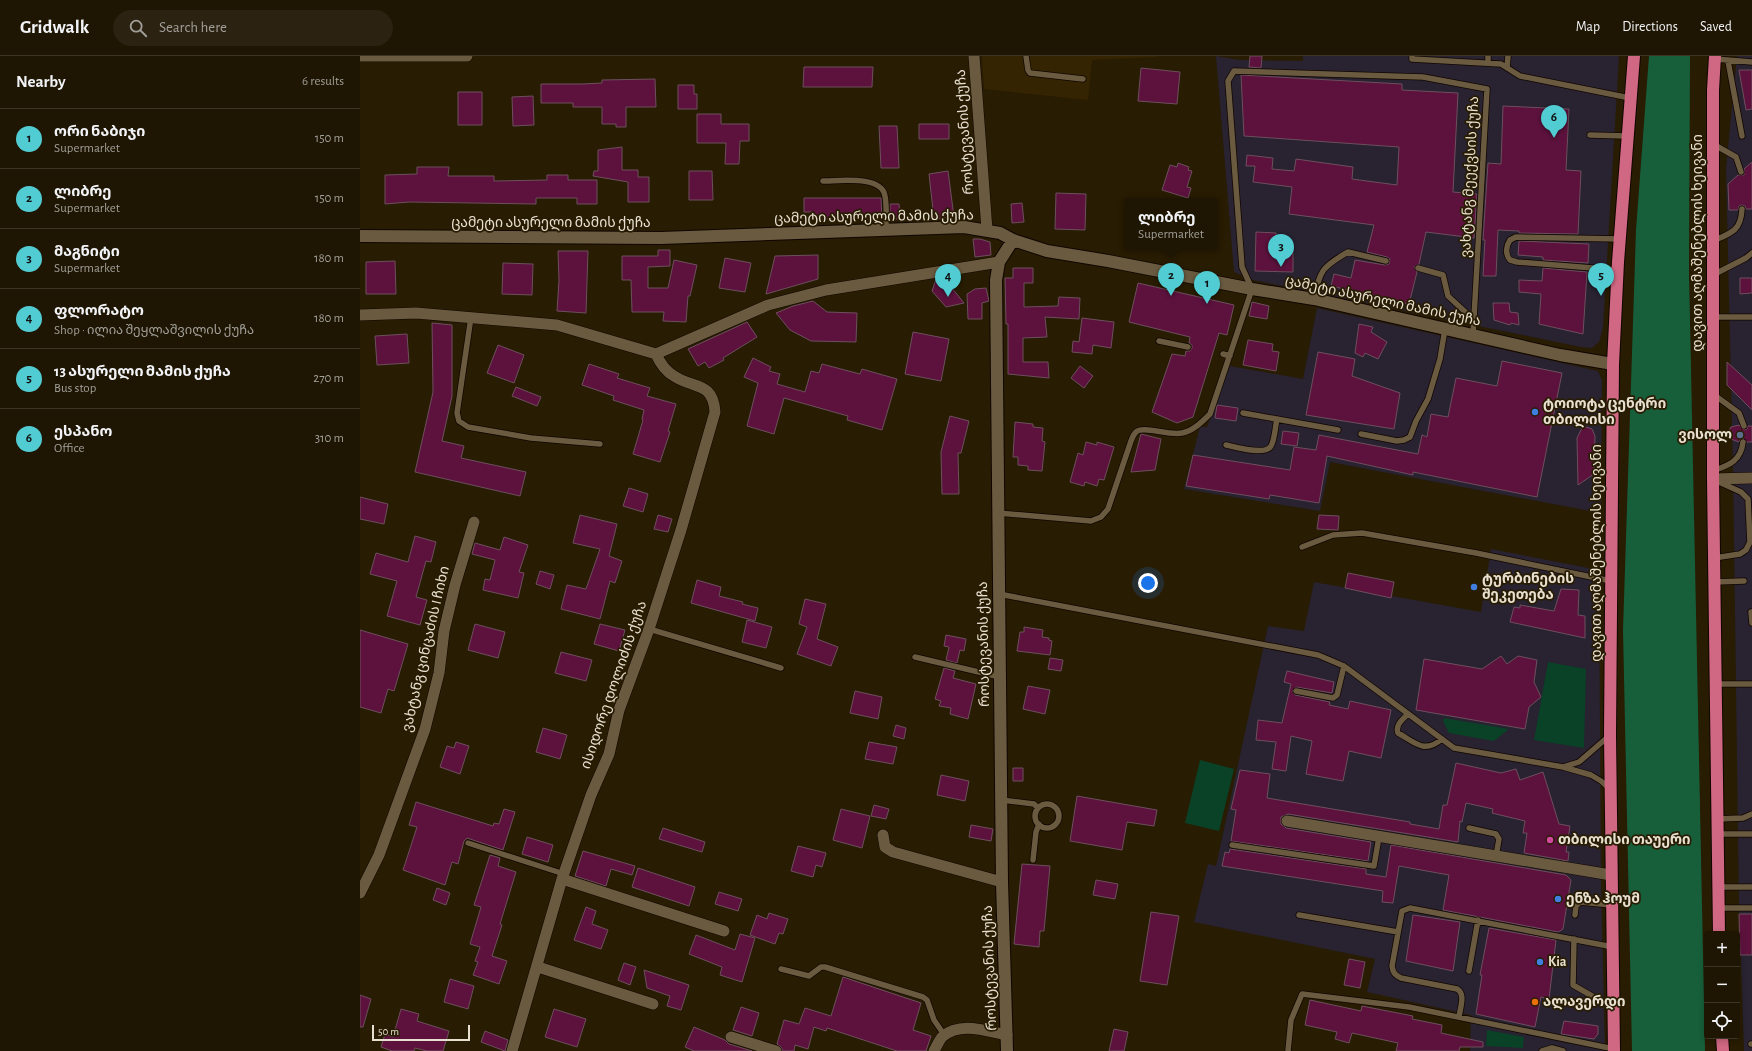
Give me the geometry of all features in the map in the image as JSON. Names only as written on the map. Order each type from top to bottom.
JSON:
[{"type":"highway","name":"დავით აღმაშენებლის ხეივანი","points":[[1614,1050],[1610,790],[1613,364],[1620,239],[1634,56]]},
{"type":"highway","name":"დავით აღმაშენებლის ხეივანი","points":[[1715,58],[1713,90],[1713,475],[1719,931]]},
{"type":"highway","points":[[1722,1039],[1723,1051]]},
{"type":"street","points":[[360,56],[467,56]]},
{"type":"street","name":"როსტევანის ქუჩა","points":[[974,56],[987,230]]},
{"type":"street","name":"ცამეტი ასურელი მამის ქუჩა","points":[[360,236],[661,238],[964,227],[1000,233],[1013,240],[1047,251],[1314,299],[1560,355],[1613,364]]},
{"type":"street","name":"როსტევანის ქუჩა","points":[[1008,1051],[1006,1036],[1002,882],[996,280],[998,262],[1013,240]]},
{"type":"street","points":[[360,315],[416,313],[557,325],[656,354],[768,305],[826,290],[998,262]]},
{"type":"street","name":"ისიდორე დოლიძის ქუჩა","points":[[512,1051],[538,967],[563,877],[591,795],[610,754],[619,710],[649,629],[681,530],[715,412],[715,401],[707,391],[696,384],[673,376],[662,366],[656,354]]},
{"type":"street","points":[[1713,475],[1752,478]]},
{"type":"street","name":"ვახტანგ ცინცაძის I ჩიხი","points":[[360,893],[379,855],[425,729],[439,673],[444,631],[455,585],[474,522]]},
{"type":"street","points":[[1287,821],[1611,875]]},
{"type":"street","points":[[883,835],[886,847],[893,852],[1002,882]]},
{"type":"street","points":[[563,877],[724,931]]},
{"type":"street","points":[[538,967],[653,1004]]},
{"type":"street","points":[[934,1051],[942,1038],[957,1028],[978,1029],[1006,1036]]},
{"type":"street","points":[[731,1037],[776,1051]]},
{"type":"lane","points":[[1026,56],[1028,70],[1030,73],[1083,79]]},
{"type":"lane","points":[[1412,56],[1412,59],[1488,59],[1501,64],[1520,76],[1631,98]]},
{"type":"lane","points":[[1507,68],[1508,56]]},
{"type":"lane","points":[[1741,62],[1744,56]]},
{"type":"lane","points":[[1715,58],[1752,62]]},
{"type":"lane","points":[[1728,60],[1742,136]]},
{"type":"lane","name":"ვახტანგ მეექვსის ქუჩა","points":[[1252,289],[1242,267],[1228,81],[1234,71],[1423,77],[1487,89],[1473,336]]},
{"type":"lane","points":[[1590,135],[1628,136]]},
{"type":"lane","points":[[1713,144],[1736,158],[1741,172]]},
{"type":"lane","points":[[823,181],[870,181],[876,183],[884,190],[886,195],[886,230]]},
{"type":"lane","points":[[1713,241],[1734,232],[1741,220],[1742,209]]},
{"type":"lane","points":[[1618,270],[1517,262],[1510,260],[1507,252],[1507,244],[1510,240],[1516,238],[1620,239]]},
{"type":"lane","points":[[1314,299],[1318,278],[1328,264],[1348,252],[1386,261]]},
{"type":"lane","points":[[1713,275],[1749,258],[1752,253]]},
{"type":"lane","points":[[1418,268],[1443,275],[1448,296],[1474,320]]},
{"type":"lane","points":[[998,513],[1091,521],[1101,517],[1108,508],[1131,441],[1136,432],[1144,429],[1171,435],[1183,433],[1195,427],[1210,414],[1252,289]]},
{"type":"lane","points":[[471,317],[457,413],[459,421],[468,427],[531,438],[600,444]]},
{"type":"lane","points":[[1713,317],[1752,317]]},
{"type":"lane","points":[[1361,434],[1397,441],[1410,437],[1416,421],[1428,399],[1440,359],[1445,329]]},
{"type":"lane","points":[[1160,341],[1188,347]]},
{"type":"lane","points":[[1223,354],[1230,356]]},
{"type":"lane","points":[[1713,394],[1739,413],[1744,426]]},
{"type":"lane","points":[[1243,413],[1338,430]]},
{"type":"lane","points":[[1226,446],[1262,451],[1268,450],[1271,446],[1277,418]]},
{"type":"lane","points":[[1714,558],[1740,554],[1746,550],[1750,542],[1748,499],[1741,492],[1713,475],[1730,464],[1740,454],[1744,442]]},
{"type":"lane","points":[[1302,547],[1333,536],[1362,533],[1476,553],[1611,581]]},
{"type":"lane","points":[[1714,582],[1744,581]]},
{"type":"lane","points":[[999,594],[1318,656],[1344,666],[1454,748],[1563,767],[1591,775],[1601,781],[1610,790]]},
{"type":"lane","points":[[1752,612],[1752,623]]},
{"type":"lane","points":[[649,629],[781,668]]},
{"type":"lane","points":[[915,657],[1000,677]]},
{"type":"lane","points":[[1296,691],[1333,698],[1337,695],[1344,666]]},
{"type":"lane","points":[[1715,684],[1752,684]]},
{"type":"lane","points":[[1408,714],[1399,724],[1397,730],[1398,733],[1420,746],[1425,747],[1433,746],[1442,738]]},
{"type":"lane","points":[[1563,767],[1579,762],[1610,736]]},
{"type":"lane","points":[[1001,800],[1034,804],[1038,808]]},
{"type":"lane","points":[[1043,805],[1050,805],[1057,809],[1059,817],[1058,821],[1052,826],[1045,827],[1039,824],[1036,817],[1038,808],[1043,805]]},
{"type":"lane","points":[[1717,819],[1743,818],[1752,814]]},
{"type":"lane","points":[[1033,860],[1036,832],[1039,824]]},
{"type":"lane","points":[[1469,828],[1496,834],[1499,839],[1496,856]]},
{"type":"lane","points":[[1717,834],[1752,834]]},
{"type":"lane","points":[[1232,845],[1374,866],[1379,837]]},
{"type":"lane","points":[[468,843],[563,877]]},
{"type":"lane","points":[[1718,887],[1752,887]]},
{"type":"lane","points":[[1575,916],[1576,906],[1580,902],[1612,905]]},
{"type":"lane","points":[[1459,1017],[1462,996],[1460,991],[1395,976],[1392,966],[1402,911],[1408,908],[1478,920],[1612,947]]},
{"type":"lane","points":[[1718,908],[1752,908]]},
{"type":"lane","points":[[1299,915],[1398,932]]},
{"type":"lane","points":[[1469,971],[1478,920]]},
{"type":"lane","points":[[1574,939],[1573,985],[1613,1008]]},
{"type":"lane","points":[[781,969],[809,976],[821,967],[825,967],[923,997],[930,1004],[934,1020],[945,1036]]},
{"type":"lane","points":[[1288,1051],[1291,1020],[1302,994],[1409,1007],[1614,1050]]},
{"type":"lane","points":[[1542,1051],[1552,1048],[1563,1051]]},
{"type":"shaded area","points":[[982,56],[1157,57],[1092,60],[1088,100],[984,89]]},
{"type":"shaded area","points":[[1216,56],[1239,60],[1303,61],[1303,56],[1619,56],[1603,328],[1599,342],[1592,348],[1581,347],[1253,280],[1234,272]]},
{"type":"shaded area","points":[[1737,56],[1752,56],[1752,1051],[1744,1051],[1739,904],[1733,469],[1726,168]]},
{"type":"shaded area","points":[[1317,308],[1598,371],[1602,380],[1601,513],[1330,462],[1320,511],[1184,489],[1200,427],[1207,427],[1230,366],[1303,379]]},
{"type":"shaded area","points":[[1491,549],[1599,570],[1601,882],[1605,1051],[1470,1051],[1471,1015],[1367,992],[1375,959],[1194,922],[1208,864],[1216,866],[1268,626],[1304,631],[1314,582],[1481,612]]},
{"type":"green space","points":[[1649,56],[1690,56],[1689,272],[1705,1051],[1632,1051],[1623,630],[1636,230]]},
{"type":"green space","points":[[1548,662],[1586,669],[1584,748],[1534,740]]},
{"type":"green space","points":[[1444,718],[1509,729],[1494,741],[1449,733],[1443,721]]},
{"type":"green space","points":[[1200,760],[1234,769],[1219,831],[1185,823]]},
{"type":"green space","points":[[1487,1030],[1524,1037],[1523,1048],[1486,1046]]},
{"type":"building","points":[[1250,56],[1262,56],[1261,68],[1249,67]]},
{"type":"building","points":[[804,67],[873,67],[872,87],[803,87]]},
{"type":"building","points":[[1141,68],[1180,72],[1177,104],[1138,101]]},
{"type":"building","points":[[1739,70],[1752,70],[1752,109],[1746,110]]},
{"type":"building","points":[[1241,75],[1402,84],[1402,90],[1458,93],[1453,192],[1477,194],[1474,238],[1426,232],[1419,264],[1414,267],[1417,272],[1409,304],[1331,286],[1334,274],[1351,278],[1355,260],[1385,265],[1389,264],[1390,259],[1387,257],[1367,252],[1374,225],[1289,214],[1292,187],[1253,182],[1255,166],[1246,166],[1247,155],[1273,158],[1272,169],[1294,171],[1296,159],[1353,167],[1352,179],[1397,185],[1399,147],[1244,136]]},
{"type":"building","points":[[655,79],[656,107],[626,107],[626,127],[616,127],[616,124],[602,124],[602,107],[573,107],[573,103],[541,103],[541,84],[582,84],[602,83],[602,80]]},
{"type":"building","points":[[678,85],[694,85],[694,94],[697,94],[697,109],[678,109]]},
{"type":"building","points":[[458,92],[482,92],[482,125],[458,125]]},
{"type":"building","points":[[533,96],[534,125],[513,126],[512,97]]},
{"type":"building","points":[[1503,106],[1569,109],[1566,170],[1581,171],[1578,234],[1519,233],[1519,231],[1498,230],[1496,276],[1483,276],[1485,240],[1483,240],[1488,163],[1501,164]]},
{"type":"building","points":[[697,114],[721,114],[721,124],[749,124],[749,141],[740,141],[739,164],[725,164],[726,143],[697,143]]},
{"type":"building","points":[[919,124],[949,124],[949,139],[919,139]]},
{"type":"building","points":[[879,126],[897,126],[899,168],[881,168]]},
{"type":"building","points":[[622,147],[622,170],[638,170],[638,177],[649,177],[649,202],[628,202],[628,182],[593,176],[594,171],[598,171],[598,150]]},
{"type":"building","points":[[1752,162],[1752,209],[1746,209],[1745,206],[1742,205],[1739,206],[1738,210],[1729,210],[1728,184],[1738,175],[1744,175],[1744,169]]},
{"type":"building","points":[[1178,163],[1189,167],[1188,170],[1192,171],[1187,187],[1191,188],[1188,198],[1162,190],[1170,165],[1177,167]]},
{"type":"building","points":[[417,167],[449,167],[448,176],[494,176],[494,181],[547,180],[547,175],[568,175],[568,180],[597,180],[597,204],[577,204],[577,198],[536,198],[536,204],[409,202],[385,204],[385,175],[417,174]]},
{"type":"building","points":[[689,171],[712,171],[713,200],[689,200]]},
{"type":"building","points":[[948,171],[954,217],[934,219],[929,174]]},
{"type":"building","points":[[1056,193],[1086,194],[1085,230],[1055,229]]},
{"type":"building","points":[[804,198],[881,198],[882,219],[812,219],[812,212],[804,212]]},
{"type":"building","points":[[1022,203],[1024,222],[1012,223],[1011,204]]},
{"type":"building","points":[[890,204],[899,204],[900,219],[890,219]]},
{"type":"building","points":[[1256,232],[1276,233],[1276,237],[1283,237],[1283,243],[1293,244],[1293,272],[1255,271]]},
{"type":"building","points":[[973,239],[980,239],[990,242],[991,255],[975,257]]},
{"type":"building","points":[[1519,241],[1589,244],[1588,263],[1543,260],[1543,257],[1518,255]]},
{"type":"building","points":[[658,250],[670,250],[670,266],[648,267],[648,288],[668,288],[674,260],[697,265],[690,296],[688,296],[686,322],[663,321],[664,312],[632,312],[631,280],[622,280],[622,256],[658,256]]},
{"type":"building","points":[[558,251],[588,251],[586,313],[557,311],[559,281]]},
{"type":"building","points":[[818,255],[818,279],[766,294],[775,256]]},
{"type":"building","points":[[725,258],[751,263],[745,292],[719,288]]},
{"type":"building","points":[[395,261],[396,294],[366,294],[366,262]]},
{"type":"building","points":[[503,263],[533,264],[532,295],[502,294]]},
{"type":"building","points":[[1013,268],[1033,268],[1033,283],[1024,283],[1024,307],[1058,306],[1059,297],[1080,298],[1079,319],[1045,317],[1047,337],[1023,338],[1023,362],[1048,362],[1049,378],[1008,374],[1008,324],[1006,324],[1005,278],[1013,278]]},
{"type":"building","points":[[1543,268],[1587,272],[1583,334],[1539,324],[1541,294],[1519,292],[1519,280],[1542,281]]},
{"type":"building","points":[[1740,278],[1752,278],[1752,293],[1740,294]]},
{"type":"building","points":[[936,279],[948,283],[964,303],[946,307],[932,291]]},
{"type":"building","points":[[1138,283],[1234,305],[1227,335],[1219,333],[1193,417],[1177,423],[1152,412],[1172,354],[1185,356],[1186,351],[1190,351],[1192,348],[1192,345],[1189,343],[1190,337],[1129,322]]},
{"type":"building","points":[[986,288],[989,301],[982,303],[982,319],[968,319],[967,294],[975,289]]},
{"type":"building","points":[[813,301],[827,312],[857,313],[856,342],[811,341],[790,330],[776,313],[793,306]]},
{"type":"building","points":[[1252,302],[1269,306],[1267,319],[1249,316]]},
{"type":"building","points":[[1493,303],[1509,303],[1510,312],[1518,313],[1519,325],[1511,323],[1510,325],[1494,320]]},
{"type":"building","points":[[1082,318],[1114,322],[1111,348],[1093,345],[1092,354],[1072,352],[1073,341],[1079,342]]},
{"type":"building","points":[[747,322],[757,337],[723,358],[724,360],[709,368],[705,362],[698,366],[688,349]]},
{"type":"building","points":[[432,323],[452,325],[452,396],[442,441],[464,446],[461,458],[526,472],[520,496],[415,472],[433,392]]},
{"type":"building","points":[[1359,324],[1373,327],[1371,332],[1387,342],[1378,359],[1365,353],[1363,357],[1355,353]]},
{"type":"building","points":[[913,332],[949,339],[941,381],[905,374]]},
{"type":"building","points":[[407,334],[409,363],[377,365],[375,336]]},
{"type":"building","points":[[1248,340],[1273,344],[1272,351],[1279,352],[1276,371],[1243,365]]},
{"type":"building","points":[[498,345],[524,355],[514,383],[487,373]]},
{"type":"building","points":[[1318,352],[1355,359],[1352,376],[1400,393],[1394,429],[1306,415]]},
{"type":"building","points":[[753,358],[771,367],[769,371],[780,374],[777,384],[805,392],[811,371],[819,373],[822,364],[860,374],[862,369],[897,379],[882,430],[847,420],[848,416],[784,398],[774,434],[747,426],[758,383],[744,377]]},
{"type":"building","points":[[1502,361],[1562,373],[1537,497],[1413,472],[1413,475],[1327,456],[1319,503],[1270,495],[1269,499],[1186,486],[1193,455],[1290,470],[1294,447],[1316,450],[1319,435],[1418,454],[1422,435],[1427,437],[1431,414],[1448,417],[1456,378],[1497,386]]},
{"type":"building","points":[[1727,362],[1752,385],[1752,410],[1727,385]]},
{"type":"building","points":[[589,364],[619,374],[617,378],[650,388],[647,396],[676,404],[668,431],[670,432],[660,462],[633,454],[643,420],[644,410],[613,400],[614,396],[582,385]]},
{"type":"building","points":[[1080,366],[1093,376],[1084,388],[1071,378]]},
{"type":"building","points":[[516,387],[541,397],[537,406],[512,396]]},
{"type":"building","points":[[1217,405],[1238,408],[1236,421],[1215,418]]},
{"type":"building","points":[[950,416],[969,421],[961,453],[958,453],[959,494],[942,494],[941,452]]},
{"type":"building","points":[[1015,422],[1033,424],[1033,427],[1043,428],[1042,441],[1045,442],[1042,471],[1028,470],[1028,466],[1018,465],[1018,457],[1013,457]]},
{"type":"building","name":"ვისოლ","points":[[1739,425],[1744,430],[1747,429],[1748,426],[1752,426],[1752,442],[1747,442],[1743,438],[1740,439],[1739,442],[1728,438],[1728,432],[1731,427]]},
{"type":"building","points":[[1583,426],[1592,429],[1595,436],[1594,474],[1578,485],[1577,438]]},
{"type":"building","points":[[1283,431],[1299,433],[1297,446],[1281,444]]},
{"type":"building","points":[[1141,434],[1161,439],[1155,470],[1131,472]]},
{"type":"building","points":[[1086,442],[1097,445],[1097,442],[1114,447],[1104,480],[1099,479],[1097,486],[1085,482],[1084,486],[1070,482],[1078,453],[1083,455]]},
{"type":"building","points":[[629,488],[648,494],[643,512],[623,506]]},
{"type":"building","points":[[360,497],[388,504],[384,524],[360,519]]},
{"type":"building","points":[[580,515],[617,524],[609,556],[622,561],[615,583],[610,581],[600,619],[561,609],[567,585],[586,589],[600,549],[573,543]]},
{"type":"building","points":[[658,515],[672,519],[668,532],[654,529]]},
{"type":"building","points":[[1319,515],[1339,516],[1338,530],[1317,529]]},
{"type":"building","points":[[415,536],[436,542],[431,562],[426,561],[416,597],[427,600],[420,625],[387,616],[397,581],[370,574],[376,553],[408,562]]},
{"type":"building","points":[[504,537],[528,545],[519,572],[524,573],[518,598],[483,590],[485,579],[490,580],[495,560],[472,554],[475,543],[500,550]]},
{"type":"building","points":[[540,571],[554,575],[550,589],[536,584]]},
{"type":"building","points":[[1348,573],[1394,582],[1391,598],[1345,588]]},
{"type":"building","points":[[697,580],[721,587],[719,596],[743,602],[742,604],[758,608],[755,621],[691,603]]},
{"type":"building","points":[[1561,589],[1579,590],[1578,615],[1585,616],[1585,638],[1510,622],[1514,607],[1520,608],[1520,605],[1554,611]]},
{"type":"building","points":[[805,599],[826,604],[817,639],[838,647],[831,666],[797,654],[807,627],[799,624]]},
{"type":"building","points":[[747,620],[772,627],[766,648],[742,642]]},
{"type":"building","points":[[475,624],[505,632],[498,658],[468,650]]},
{"type":"building","points":[[600,624],[625,630],[619,651],[594,644]]},
{"type":"building","points":[[1024,627],[1043,630],[1042,637],[1049,638],[1049,640],[1052,641],[1050,655],[1017,651],[1020,632],[1024,632]]},
{"type":"building","points":[[360,630],[408,644],[394,691],[388,689],[381,713],[360,707]]},
{"type":"building","points":[[946,635],[966,639],[964,651],[960,650],[957,663],[946,660],[949,647],[944,646]]},
{"type":"building","points":[[561,652],[592,660],[586,681],[555,673]]},
{"type":"building","points":[[1501,656],[1507,664],[1518,656],[1537,660],[1534,682],[1541,697],[1529,707],[1525,729],[1416,710],[1424,659],[1482,669]]},
{"type":"building","points":[[1050,658],[1063,660],[1061,671],[1048,669]]},
{"type":"building","points":[[944,668],[955,671],[953,678],[976,684],[968,719],[950,714],[951,708],[939,706],[941,701],[935,699]]},
{"type":"building","points":[[1287,671],[1334,682],[1332,693],[1296,687],[1292,691],[1295,695],[1330,702],[1329,705],[1348,709],[1350,701],[1391,710],[1381,758],[1349,751],[1343,781],[1306,774],[1312,741],[1291,736],[1286,771],[1272,769],[1276,742],[1256,740],[1258,720],[1282,723],[1291,684],[1284,682]]},
{"type":"building","points":[[1028,686],[1050,690],[1045,714],[1023,709]]},
{"type":"building","points":[[855,691],[882,697],[878,719],[850,713]]},
{"type":"building","points":[[896,725],[906,728],[904,739],[893,736]]},
{"type":"building","points":[[543,728],[567,735],[560,759],[536,752]]},
{"type":"building","points":[[456,742],[469,746],[460,774],[440,767],[447,746],[454,748]]},
{"type":"building","points":[[869,742],[897,747],[893,764],[865,759]]},
{"type":"building","points":[[1456,763],[1501,773],[1516,769],[1520,780],[1543,772],[1559,824],[1570,826],[1566,852],[1569,852],[1568,861],[1524,853],[1527,833],[1523,833],[1525,821],[1492,813],[1493,809],[1466,803],[1462,822],[1460,821],[1458,842],[1288,814],[1281,817],[1281,824],[1286,828],[1371,842],[1368,861],[1231,841],[1236,810],[1231,809],[1240,770],[1270,774],[1267,798],[1410,822],[1410,824],[1439,829],[1443,805],[1447,805]]},
{"type":"building","points":[[1013,768],[1023,768],[1023,781],[1013,781]]},
{"type":"building","points":[[941,775],[969,781],[965,801],[937,795]]},
{"type":"building","points":[[1077,796],[1157,810],[1154,826],[1127,822],[1122,850],[1070,841]]},
{"type":"building","points":[[416,802],[493,826],[494,823],[499,824],[504,809],[515,812],[503,850],[467,838],[464,841],[458,864],[452,862],[445,885],[403,870],[417,827],[409,825]]},
{"type":"building","points":[[874,805],[889,809],[886,819],[871,816]]},
{"type":"building","points":[[841,809],[870,816],[862,848],[833,840]]},
{"type":"building","points":[[971,825],[993,829],[991,841],[969,837]]},
{"type":"building","points":[[663,828],[705,842],[702,852],[659,839]]},
{"type":"building","points":[[527,837],[553,845],[548,862],[522,854]]},
{"type":"building","points":[[1391,845],[1566,875],[1571,880],[1563,929],[1558,932],[1443,910],[1449,875],[1399,866],[1393,903],[1382,902],[1383,891],[1222,866],[1225,852],[1229,853],[1230,849],[1366,869],[1366,874],[1386,877]]},
{"type":"building","points":[[798,846],[826,853],[822,867],[816,865],[813,877],[791,871]]},
{"type":"building","points":[[583,851],[635,866],[632,875],[611,869],[606,886],[575,876]]},
{"type":"building","points":[[490,855],[500,858],[498,866],[516,872],[492,956],[507,961],[499,984],[473,975],[478,962],[475,961],[480,947],[470,944],[481,907],[474,905]]},
{"type":"building","points":[[1022,864],[1050,866],[1044,931],[1040,931],[1039,947],[1014,944]]},
{"type":"building","points":[[638,868],[695,887],[689,906],[632,887]]},
{"type":"building","points":[[1096,880],[1118,884],[1115,899],[1093,895]]},
{"type":"building","points":[[437,888],[450,893],[446,905],[433,900]]},
{"type":"building","points":[[719,892],[742,899],[738,911],[715,904]]},
{"type":"building","points":[[586,907],[596,911],[592,924],[608,930],[601,949],[574,940]]},
{"type":"building","points":[[1151,912],[1179,916],[1167,985],[1140,981]]},
{"type":"building","points":[[769,913],[788,919],[783,934],[779,933],[775,944],[750,935],[757,915],[767,919]]},
{"type":"building","points":[[1739,914],[1752,914],[1752,955],[1740,955]]},
{"type":"building","points":[[1413,915],[1460,922],[1453,971],[1406,961]]},
{"type":"building","points":[[1489,928],[1556,940],[1549,999],[1541,997],[1535,1027],[1476,1014],[1482,975],[1480,975]]},
{"type":"building","points":[[740,934],[755,938],[742,982],[720,975],[722,967],[689,954],[696,935],[735,950]]},
{"type":"building","points":[[1349,959],[1365,962],[1360,988],[1344,985]]},
{"type":"building","points":[[624,963],[636,967],[630,985],[618,980]]},
{"type":"building","points":[[644,970],[689,985],[681,1010],[667,1006],[670,996],[647,988]]},
{"type":"building","points":[[843,977],[921,1003],[913,1030],[931,1036],[926,1051],[897,1051],[827,1028],[826,1031],[814,1027],[808,1049],[795,1045],[794,1051],[783,1051],[777,1044],[784,1020],[799,1024],[805,1008],[831,1016]]},
{"type":"building","points":[[450,979],[474,986],[468,1009],[444,1002]]},
{"type":"building","points":[[360,995],[371,999],[363,1027],[360,1027]]},
{"type":"building","points":[[1310,1000],[1361,1011],[1362,1006],[1413,1016],[1412,1019],[1442,1025],[1441,1033],[1483,1042],[1483,1047],[1460,1047],[1459,1051],[1396,1051],[1398,1043],[1352,1033],[1349,1043],[1335,1039],[1337,1032],[1305,1025]]},
{"type":"building","points":[[741,1007],[759,1013],[752,1036],[733,1030]]},
{"type":"building","points":[[401,1009],[419,1014],[417,1021],[449,1031],[443,1051],[427,1051],[415,1048],[414,1051],[392,1051],[381,1047],[385,1034],[393,1037]]},
{"type":"building","points":[[554,1009],[586,1019],[577,1047],[545,1037]]},
{"type":"building","points":[[1564,1021],[1598,1026],[1598,1034],[1594,1039],[1561,1034]]},
{"type":"building","points":[[694,1027],[725,1040],[729,1044],[752,1051],[694,1051],[685,1047]]},
{"type":"building","points":[[1114,1029],[1128,1032],[1124,1051],[1109,1051]]},
{"type":"building","points":[[485,1031],[508,1040],[505,1051],[481,1042]]},
{"type":"place","name":"ესპანო","points":[[1554,138]]},
{"type":"place","name":"მაგნიტი","points":[[1281,267]]},
{"type":"place","name":"ლიბრე","points":[[1171,296]]},
{"type":"place","name":"13 ასურელი მამის ქუჩა","points":[[1601,296]]},
{"type":"place","name":"ფლორატო","points":[[948,297]]},
{"type":"place","name":"ორი ნაბიჯი","points":[[1207,304]]},
{"type":"place","name":"ტოიოტა ცენტრი თბილისი","points":[[1535,412]]},
{"type":"place","name":"ვისოლ","points":[[1740,435]]},
{"type":"place","name":"ტურბინების შეკეთება","points":[[1474,587]]},
{"type":"place","name":"თბილისი თაუერი","points":[[1550,840]]},
{"type":"place","name":"ენზა ჰოუმ","points":[[1558,899]]},
{"type":"place","name":"Kia","points":[[1540,962]]},
{"type":"place","name":"ალავერდი","points":[[1535,1002]]}]
